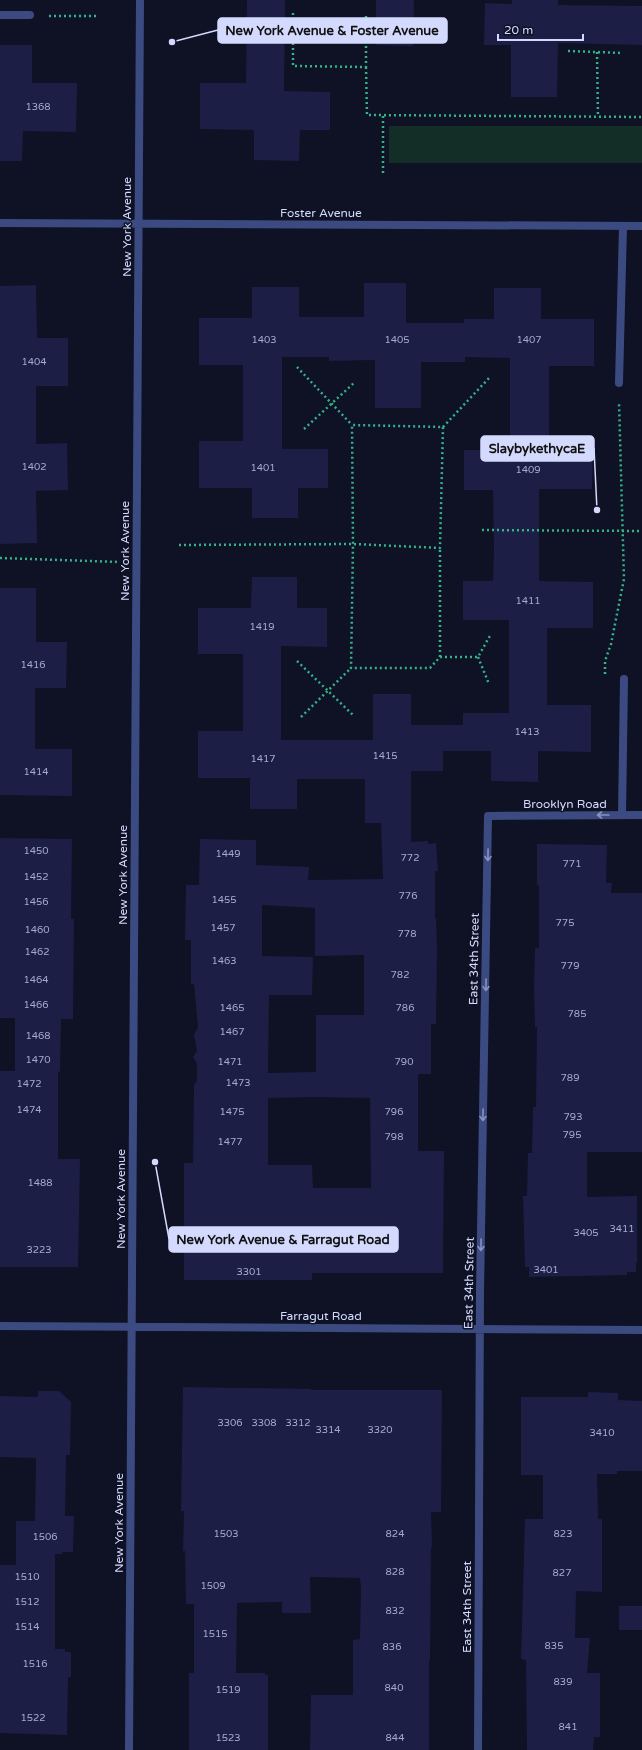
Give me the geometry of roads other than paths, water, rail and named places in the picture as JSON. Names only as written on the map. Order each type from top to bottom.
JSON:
[{"type":"street","name":"New York Avenue","points":[[130,1750],[140,0]]},
{"type":"street","points":[[0,15],[30,15]]},
{"type":"street","name":"Foster Avenue","points":[[0,223],[642,226]]},
{"type":"street","points":[[619,383],[623,226]]},
{"type":"street","points":[[622,815],[624,679]]},
{"type":"street","name":"Brooklyn Road","points":[[488,816],[642,815]]},
{"type":"street","name":"East 34th Street","points":[[478,1750],[480,1328],[488,816]]},
{"type":"street","name":"Farragut Road","points":[[0,1326],[642,1330]]},
{"type":"place","name":"New York Avenue & Foster Avenue","points":[[172,42]]},
{"type":"place","name":"SlaybykethycaE","points":[[597,510]]},
{"type":"place","name":"New York Avenue & Farragut Road","points":[[155,1162]]}]
